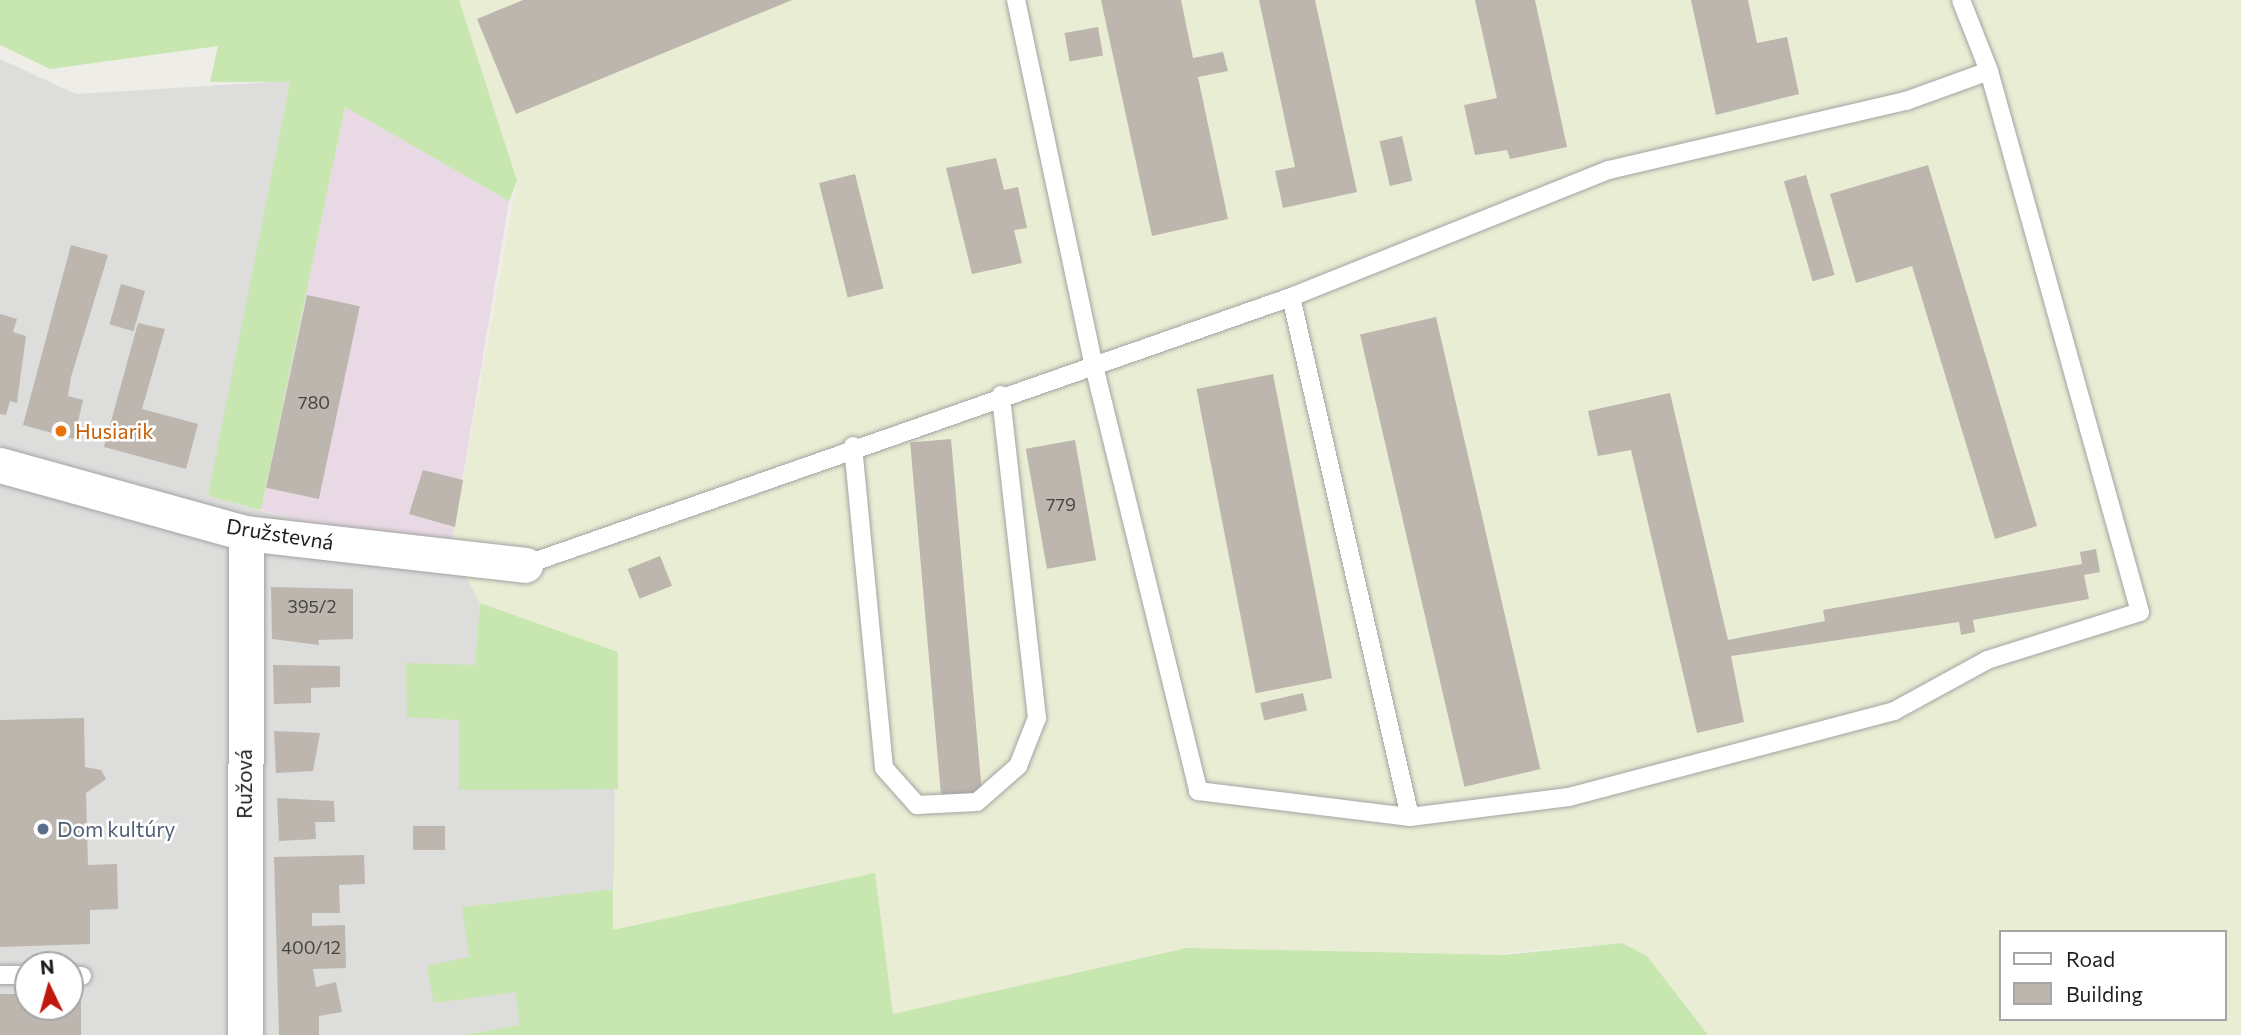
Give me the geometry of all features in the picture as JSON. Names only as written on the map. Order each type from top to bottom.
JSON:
[{"type":"street","name":"Družstevná","points":[[0,465],[246,533],[524,565]]},
{"type":"street","name":"Ružová","points":[[245,1035],[246,533]]},
{"type":"lane","points":[[1016,0],[1093,362],[1198,791],[1410,817],[1569,797],[1894,710],[1987,660],[2140,611],[1990,71],[1961,0]]},
{"type":"lane","points":[[524,565],[1093,362],[1291,297],[1609,170],[1906,102],[1990,71]]},
{"type":"lane","points":[[1291,297],[1410,817]]},
{"type":"lane","points":[[853,446],[884,768],[917,805],[976,802],[1018,766],[1037,718],[1001,395]]},
{"type":"shaded area","points":[[0,59],[76,94],[290,81],[209,496],[319,527],[451,547],[480,603],[475,665],[459,720],[459,789],[618,789],[613,889],[462,907],[515,992],[521,1025],[463,1035],[0,1035]]},
{"type":"shaded area","points":[[345,107],[509,201],[451,547],[319,527],[261,510]]},
{"type":"green space","points":[[0,0],[459,0],[517,181],[509,201],[345,107],[261,510],[208,496],[290,82],[210,82],[218,46],[50,69],[0,45]]},
{"type":"green space","points":[[459,0],[2241,0],[2241,1035],[1708,1035],[1647,956],[1621,943],[996,996],[893,1014],[875,873],[613,931],[617,652],[480,603],[451,547],[517,181]]},
{"type":"green space","points":[[480,603],[618,652],[618,789],[459,790],[459,720],[407,717],[406,663],[475,665]]},
{"type":"green space","points":[[875,873],[893,1014],[1187,948],[1503,955],[1622,943],[1647,956],[1708,1035],[463,1035],[520,1025],[515,992],[434,1003],[427,966],[469,957],[462,907],[613,889],[613,930]]},
{"type":"building","points":[[523,0],[792,0],[516,114],[477,19]]},
{"type":"building","points":[[1101,0],[1181,0],[1193,58],[1223,52],[1228,71],[1198,77],[1228,219],[1152,236]]},
{"type":"building","points":[[1259,0],[1315,0],[1357,192],[1283,208],[1275,171],[1295,167]]},
{"type":"building","points":[[1475,0],[1535,0],[1567,147],[1510,159],[1507,150],[1475,155],[1464,105],[1497,98]]},
{"type":"building","points":[[1691,0],[1748,0],[1757,43],[1787,37],[1799,94],[1716,115]]},
{"type":"building","points":[[1098,27],[1103,56],[1070,61],[1065,33]]},
{"type":"building","points":[[1402,136],[1412,181],[1390,186],[1380,141]]},
{"type":"building","points":[[996,158],[1004,190],[1018,187],[1027,228],[1014,230],[1022,263],[972,274],[946,168]]},
{"type":"building","points":[[1928,165],[2037,526],[1995,539],[1912,266],[1856,283],[1830,194]]},
{"type":"building","points":[[855,174],[884,288],[848,297],[819,183]]},
{"type":"building","points":[[1806,175],[1835,275],[1813,281],[1784,181]]},
{"type":"building","points":[[71,245],[108,255],[71,377],[68,396],[83,400],[74,439],[23,425]]},
{"type":"building","points":[[121,284],[145,291],[133,331],[109,324]]},
{"type":"building","points":[[307,295],[360,306],[319,499],[266,488]]},
{"type":"building","points":[[0,314],[17,319],[13,332],[26,336],[17,403],[10,401],[6,415],[0,414]]},
{"type":"building","points":[[1436,317],[1540,769],[1464,787],[1360,335]]},
{"type":"building","points":[[138,323],[165,329],[142,409],[198,424],[186,469],[104,447]]},
{"type":"building","points":[[1273,374],[1332,678],[1256,693],[1196,389]]},
{"type":"building","points":[[1670,393],[1728,640],[1825,621],[1823,610],[2082,564],[2080,552],[2096,549],[2100,572],[2084,575],[2089,599],[1973,620],[1975,632],[1961,635],[1959,622],[1731,656],[1744,722],[1697,733],[1631,450],[1598,456],[1588,411]]},
{"type":"building","points":[[951,439],[982,797],[941,800],[910,443]]},
{"type":"building","points":[[1075,440],[1096,560],[1047,569],[1026,449]]},
{"type":"building","points":[[423,470],[463,480],[455,527],[409,514]]},
{"type":"building","points":[[660,556],[672,586],[640,599],[628,569]]},
{"type":"building","points":[[271,587],[353,589],[353,639],[318,640],[319,645],[272,639]]},
{"type":"building","points":[[273,665],[340,666],[340,687],[311,688],[311,703],[274,704]]},
{"type":"building","points":[[1303,693],[1307,711],[1264,720],[1260,703]]},
{"type":"building","name":"Dom kultúry","points":[[84,718],[85,767],[101,770],[106,779],[86,793],[88,865],[117,864],[118,909],[90,910],[90,944],[0,947],[0,720]]},
{"type":"building","points":[[274,731],[320,733],[313,771],[276,773]]},
{"type":"building","points":[[277,798],[334,801],[335,822],[315,822],[316,839],[279,841]]},
{"type":"building","points":[[413,826],[445,826],[445,850],[413,850]]},
{"type":"building","points":[[364,855],[365,884],[339,885],[340,913],[312,913],[312,926],[345,925],[346,968],[313,969],[316,987],[336,982],[342,1012],[319,1016],[319,1035],[279,1035],[274,857]]},
{"type":"building","points":[[0,994],[14,994],[14,1021],[81,1021],[81,1035],[0,1035]]},
{"type":"place","name":"Husiarik","points":[[61,431]]},
{"type":"place","name":"Dom kultúry","points":[[43,829]]}]
